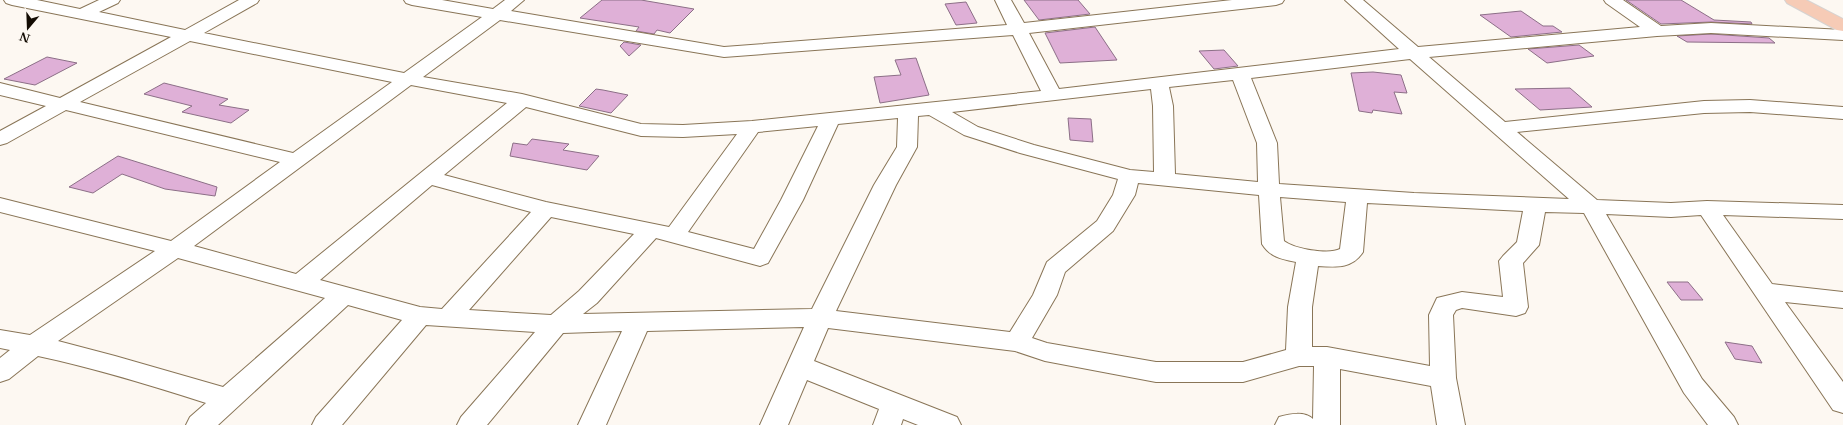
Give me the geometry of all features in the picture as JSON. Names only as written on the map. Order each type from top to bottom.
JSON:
[{"type":"main road","points":[[1793,0],[1843,26]]},
{"type":"street","points":[[12,0],[406,79],[522,100],[641,130],[752,128],[1159,84],[1415,53],[1657,31],[1711,28],[1843,35]]},
{"type":"street","points":[[82,14],[112,0]]},
{"type":"street","points":[[0,139],[251,0]]},
{"type":"street","points":[[412,0],[724,52],[1018,29],[1276,0]]},
{"type":"street","points":[[0,372],[34,345],[174,249],[516,0]]},
{"type":"street","points":[[1003,0],[1053,95]]},
{"type":"street","points":[[1353,0],[1592,207],[1693,386],[1724,425]]},
{"type":"street","points":[[1612,0],[1657,31]]},
{"type":"street","points":[[1240,73],[1267,143],[1269,190],[1274,244],[1283,252],[1308,258],[1339,260],[1351,252],[1357,196]]},
{"type":"street","points":[[1159,84],[1163,106],[1165,179]]},
{"type":"street","points":[[0,89],[297,160]]},
{"type":"street","points":[[301,283],[522,100]]},
{"type":"street","points":[[1500,128],[1704,108],[1750,106],[1843,113]]},
{"type":"street","points":[[932,109],[970,131],[1027,149],[1129,176],[1269,190],[1535,205],[1671,210],[1707,208],[1843,212]]},
{"type":"street","points":[[774,425],[820,318],[885,185],[907,147],[908,112]]},
{"type":"street","points":[[429,178],[546,208],[662,233],[760,258],[792,200],[831,119]]},
{"type":"street","points":[[471,425],[556,324],[662,233],[752,128]]},
{"type":"street","points":[[1017,342],[1046,295],[1055,268],[1104,226],[1124,195],[1129,176]]},
{"type":"street","points":[[0,205],[174,249],[420,316],[556,324],[820,318],[1017,342],[1045,352],[1156,372],[1243,372],[1299,356],[1327,357],[1443,378]]},
{"type":"street","points":[[1452,425],[1443,378],[1441,315],[1446,304],[1462,300],[1516,307],[1511,261],[1528,245],[1535,205]]},
{"type":"street","points":[[448,318],[546,208]]},
{"type":"street","points":[[1707,208],[1843,403]]},
{"type":"street","points":[[1299,356],[1300,307],[1308,258]]},
{"type":"street","points":[[1765,291],[1843,300]]},
{"type":"street","points":[[200,425],[344,295]]},
{"type":"street","points":[[326,425],[420,316]]},
{"type":"street","points":[[592,425],[638,322]]},
{"type":"street","points":[[0,340],[34,345],[128,369],[228,399]]},
{"type":"street","points":[[1326,425],[1328,386],[1327,357]]},
{"type":"street","points":[[799,366],[890,414],[946,425]]},
{"type":"street","points":[[1289,425],[1302,425]]},
{"type":"building","points":[[602,0],[641,0],[694,9],[670,33],[657,30],[654,34],[636,31],[639,27],[580,18]]},
{"type":"building","points":[[1024,0],[1078,0],[1090,14],[1039,20]]},
{"type":"building","points":[[1626,0],[1681,0],[1714,20],[1751,22],[1752,24],[1711,22],[1661,24]]},
{"type":"building","points":[[966,2],[977,23],[956,25],[945,4]]},
{"type":"building","points":[[1521,11],[1543,26],[1553,26],[1562,32],[1511,37],[1480,15]]},
{"type":"building","points":[[1095,27],[1117,60],[1060,63],[1045,33]]},
{"type":"building","points":[[1711,34],[1769,38],[1775,43],[1687,42],[1677,36]]},
{"type":"building","points":[[624,42],[641,45],[629,56],[620,46]]},
{"type":"building","points":[[1579,45],[1594,56],[1547,63],[1528,49]]},
{"type":"building","points":[[1224,50],[1238,66],[1214,69],[1199,51]]},
{"type":"building","points":[[47,57],[77,63],[35,85],[4,79]]},
{"type":"building","points":[[916,58],[929,95],[880,103],[874,77],[901,75],[895,60]]},
{"type":"building","points":[[1373,72],[1401,75],[1407,93],[1394,92],[1402,114],[1373,110],[1372,113],[1359,111],[1351,73]]},
{"type":"building","points":[[164,83],[228,99],[219,105],[249,110],[231,123],[182,112],[192,106],[144,94]]},
{"type":"building","points":[[1570,88],[1592,107],[1540,110],[1515,89]]},
{"type":"building","points":[[596,89],[628,95],[611,113],[579,106]]},
{"type":"building","points":[[1068,118],[1091,119],[1093,142],[1070,140]]},
{"type":"building","points":[[532,139],[569,144],[563,150],[599,156],[587,170],[510,156],[513,143],[527,145]]},
{"type":"building","points":[[118,156],[217,187],[215,196],[165,189],[122,174],[93,193],[69,187]]},
{"type":"building","points":[[1667,282],[1688,282],[1703,300],[1681,300]]},
{"type":"building","points":[[1725,342],[1752,346],[1762,363],[1735,359]]}]
